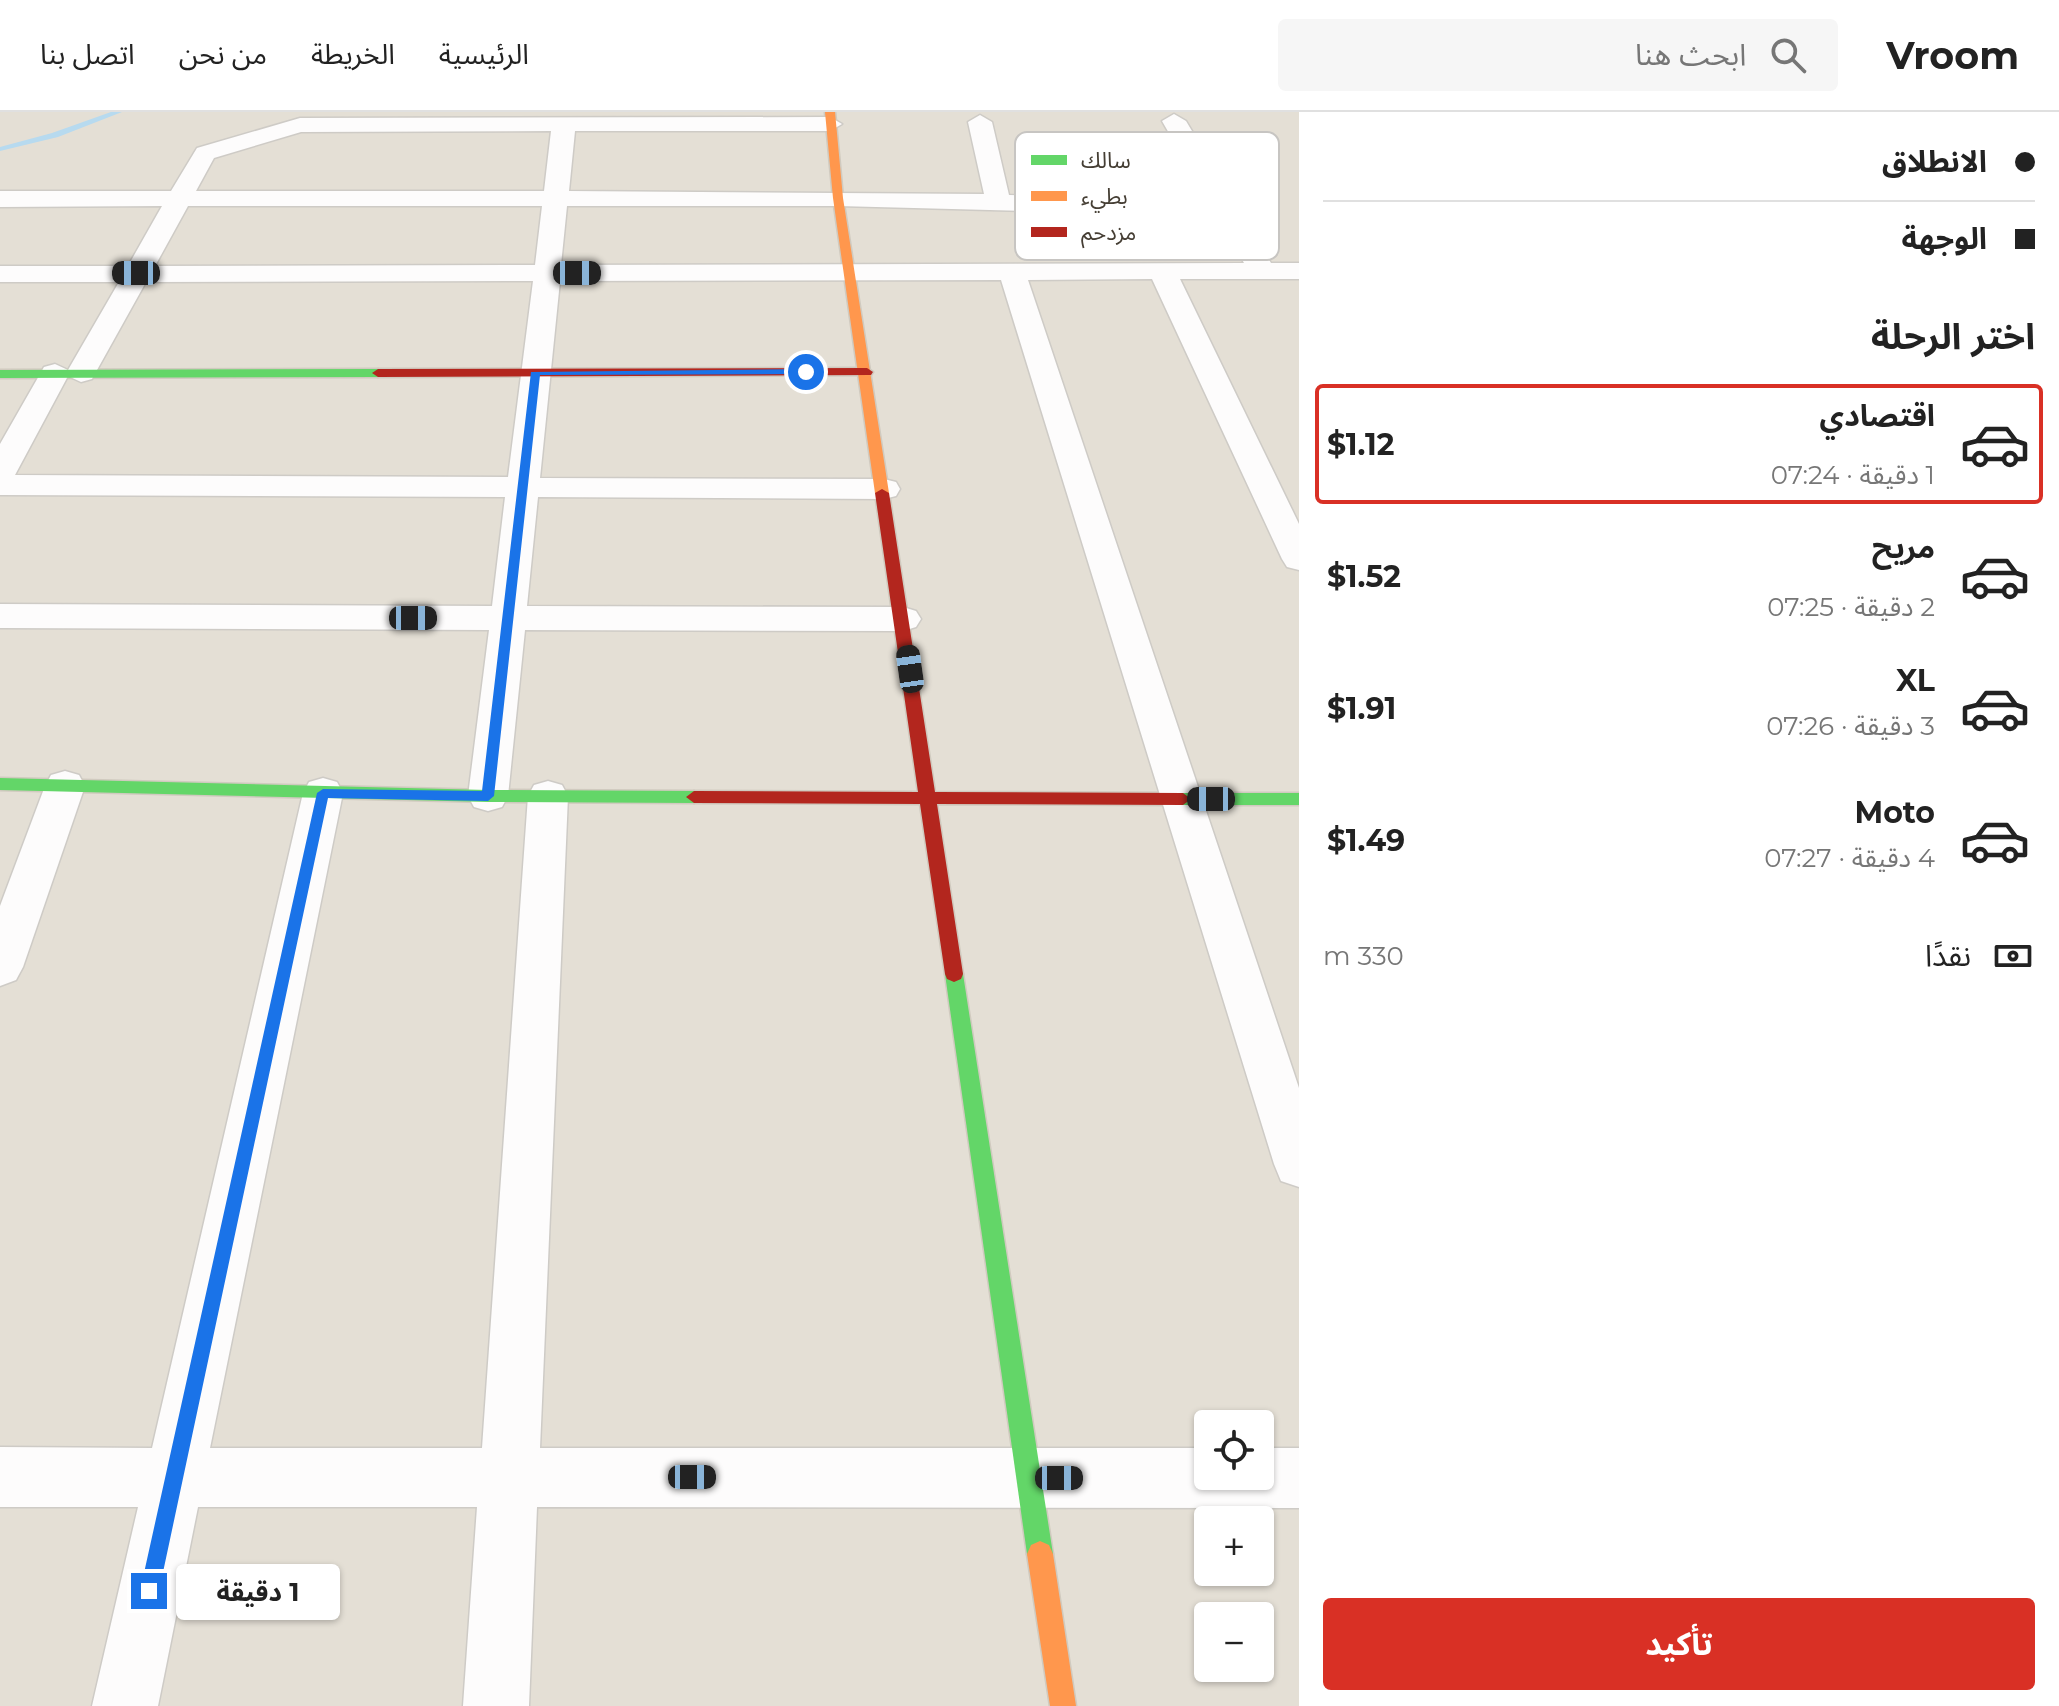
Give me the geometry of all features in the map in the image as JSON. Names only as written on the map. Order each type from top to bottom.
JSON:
[{"type":"street","points":[[0,473],[136,273],[205,153],[300,125],[554,119],[830,118],[838,198],[867,372],[1063,1706]]},
{"type":"street","points":[[488,796],[555,199],[554,119]]},
{"type":"street","points":[[1174,121],[1181,132]]},
{"type":"street","points":[[980,122],[998,202]]},
{"type":"street","points":[[0,199],[838,198],[1015,203]]},
{"type":"street","points":[[1256,260],[1262,271]]},
{"type":"street","points":[[1162,271],[1299,559]]},
{"type":"street","points":[[0,274],[1299,271]]},
{"type":"street","points":[[1012,272],[1299,1164]]},
{"type":"street","points":[[0,374],[867,372]]},
{"type":"street","points":[[0,485],[884,489]]},
{"type":"street","points":[[0,616],[903,619]]},
{"type":"street","points":[[0,784],[488,796],[929,795],[1299,799]]},
{"type":"street","points":[[0,967],[65,786]]},
{"type":"street","points":[[125,1706],[323,793]]},
{"type":"street","points":[[496,1706],[548,796]]},
{"type":"street","points":[[0,1477],[1299,1478]]},
{"type":"shaded area","points":[[0,112],[1299,112],[1299,1706],[0,1706]]},
{"type":"waterway","points":[[0,149],[55,135],[118,112]]},
{"type":"traffic: fast","points":[[0,374],[378,373]]},
{"type":"traffic: fast","points":[[0,784],[488,796],[694,797]]},
{"type":"traffic: fast","points":[[1183,799],[1299,799]]},
{"type":"traffic: fast","points":[[954,974],[1040,1554]]},
{"type":"traffic: slow","points":[[830,112],[838,198],[882,493]]},
{"type":"traffic: slow","points":[[1040,1554],[1063,1706]]},
{"type":"traffic: jam","points":[[378,373],[867,372]]},
{"type":"traffic: jam","points":[[882,493],[954,974]]},
{"type":"traffic: jam","points":[[694,797],[1183,799]]},
{"type":"route","points":[[149,1591],[323,793],[488,796],[536,372],[806,372]]}]
